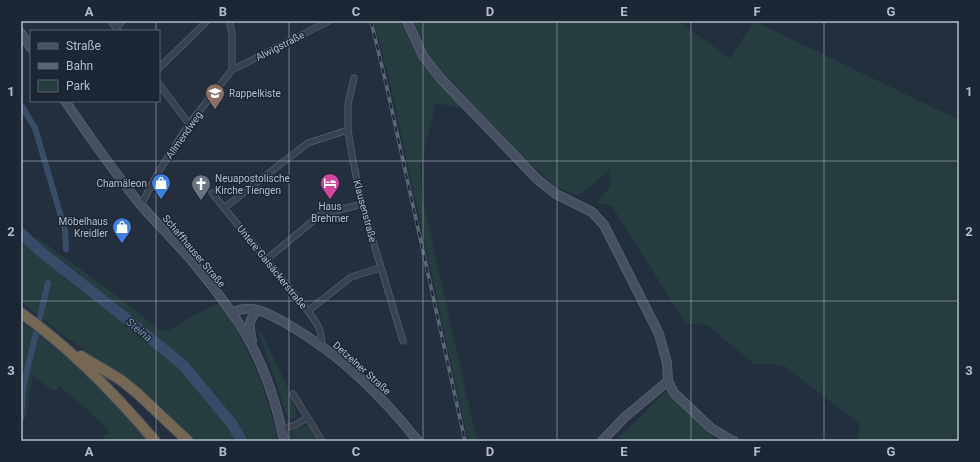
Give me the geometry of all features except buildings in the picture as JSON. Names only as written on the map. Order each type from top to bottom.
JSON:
[{"type":"highway","points":[[21,313],[63,346],[101,380],[156,441]]},
{"type":"highway","points":[[63,346],[121,380],[188,441]]},
{"type":"highway","points":[[152,408],[182,441]]},
{"type":"main road","points":[[407,21],[423,56],[441,79],[518,160],[537,179],[556,194],[592,212],[604,225],[659,334],[667,363],[668,381],[674,393],[711,428],[734,441]]},
{"type":"main road","points":[[21,32],[30,46]]},
{"type":"main road","name":"Schaffhauser Straße","points":[[66,102],[110,166],[141,204],[197,267],[238,322],[254,350],[272,393],[284,441]]},
{"type":"main road","name":"Detzelner Straße","points":[[232,314],[241,309],[247,308],[279,319],[321,345],[346,365],[379,396],[418,441]]},
{"type":"main road","points":[[238,322],[247,316],[258,312]]},
{"type":"main road","points":[[254,350],[249,324],[251,319],[258,312]]},
{"type":"main road","points":[[602,441],[625,417],[668,381]]},
{"type":"street","points":[[111,21],[117,29],[122,21]]},
{"type":"street","points":[[160,67],[207,21]]},
{"type":"street","points":[[229,21],[232,33],[232,70]]},
{"type":"street","name":"Alwigstraße","points":[[232,70],[329,21]]},
{"type":"street","name":"Allmendweg","points":[[141,204],[159,171],[189,124],[232,70]]},
{"type":"street","name":"Klausenstraße","points":[[354,78],[348,104],[348,130],[352,161],[362,204],[380,268],[403,342]]},
{"type":"street","points":[[160,85],[189,124]]},
{"type":"street","points":[[224,208],[308,143],[348,130]]},
{"type":"street","name":"Untere Gaisäckerstraße","points":[[212,193],[308,311],[320,328],[322,336],[321,345]]},
{"type":"street","points":[[267,259],[320,215],[362,204]]},
{"type":"street","points":[[308,311],[351,277],[380,268]]},
{"type":"street","points":[[293,394],[322,441]]},
{"type":"street","points":[[282,429],[295,425],[307,418]]},
{"type":"green space","points":[[374,21],[677,21],[730,58],[754,21],[959,120],[959,441],[857,441],[860,424],[783,365],[754,364],[707,325],[686,324],[612,206],[597,203],[611,185],[609,169],[590,187],[578,195],[558,188],[509,146],[503,150],[484,127],[461,104],[459,108],[436,103],[420,166],[422,196],[477,441],[468,441],[389,78]]},
{"type":"green space","points":[[38,238],[129,305],[160,331],[169,330],[219,303],[240,336],[256,369],[268,403],[278,441],[194,441],[152,400],[134,385],[91,356],[21,302],[21,245]]},
{"type":"green space","points":[[21,321],[66,357],[67,356],[113,399],[149,441],[103,441],[105,435],[110,435],[108,429],[86,408],[59,386],[56,390],[53,390],[32,376],[26,418],[21,415]]},
{"type":"green space","points":[[258,328],[263,335],[289,390],[297,414],[295,418],[290,420],[286,414],[257,330]]},
{"type":"green space","points":[[667,390],[717,441],[615,441]]},
{"type":"green space","points":[[308,426],[317,441],[290,441],[293,429]]},
{"type":"waterway","points":[[21,105],[35,128],[65,230],[66,249]]},
{"type":"waterway","name":"Steina","points":[[21,233],[40,251],[183,365],[232,424],[242,441]]},
{"type":"waterway","points":[[21,419],[23,387],[48,283]]},
{"type":"railway","points":[[371,21],[465,441]]},
{"type":"place","name":"Rappelkiste","points":[[215,110]]},
{"type":"place","name":"Chamäleon","points":[[161,200]]},
{"type":"place","name":"Haus Brehmer","points":[[330,200]]},
{"type":"place","name":"Neuapostolische Kirche Tiengen","points":[[201,201]]},
{"type":"place","name":"Möbelhaus Kreidler","points":[[122,244]]}]
